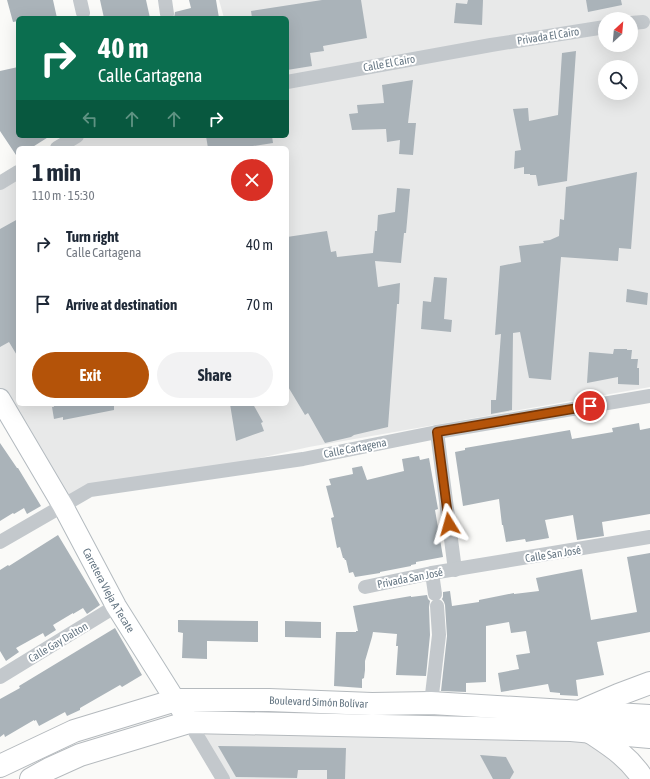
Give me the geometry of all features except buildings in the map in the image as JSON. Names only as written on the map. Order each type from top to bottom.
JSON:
[{"type":"main road","points":[[643,779],[632,764],[621,753],[584,721],[618,695],[650,683]]},
{"type":"main road","name":"Boulevard Simón Bolívar","points":[[0,766],[74,731],[176,700],[269,700],[372,704],[431,703],[584,721],[650,737]]},
{"type":"main road","name":"Boulevard Simón Bolívar","points":[[30,779],[80,755],[189,722],[584,721],[650,716]]},
{"type":"street","name":"Privada El Cairo","points":[[492,45],[598,28]]},
{"type":"street","name":"Calle El Cairo","points":[[289,82],[492,45]]},
{"type":"street","points":[[60,146],[74,138]]},
{"type":"street","points":[[0,183],[16,173]]},
{"type":"street","name":"Calle Cartagena","points":[[0,542],[90,490],[303,458],[437,432],[650,396]]},
{"type":"street","name":"Carretera Vieja A Tecate","points":[[1,402],[63,506],[116,606],[176,700],[223,779]]},
{"type":"street","points":[[437,432],[456,570]]},
{"type":"street","name":"Calle San José","points":[[456,570],[650,537]]},
{"type":"street","name":"Privada San José","points":[[365,587],[432,573],[456,570]]},
{"type":"street","points":[[431,703],[439,635],[432,573]]},
{"type":"street","name":"Calle Gay Dalton","points":[[0,677],[116,606]]},
{"type":"shaded area","points":[[219,0],[650,0],[650,387],[309,447],[67,501],[0,389],[0,180],[16,171],[16,406],[289,406],[289,146],[59,146],[73,138],[289,138],[289,16],[223,16]]},
{"type":"shaded area","points":[[186,723],[587,738],[640,779],[219,779]]},
{"type":"route","points":[[449,524],[437,432],[590,406]]}]
